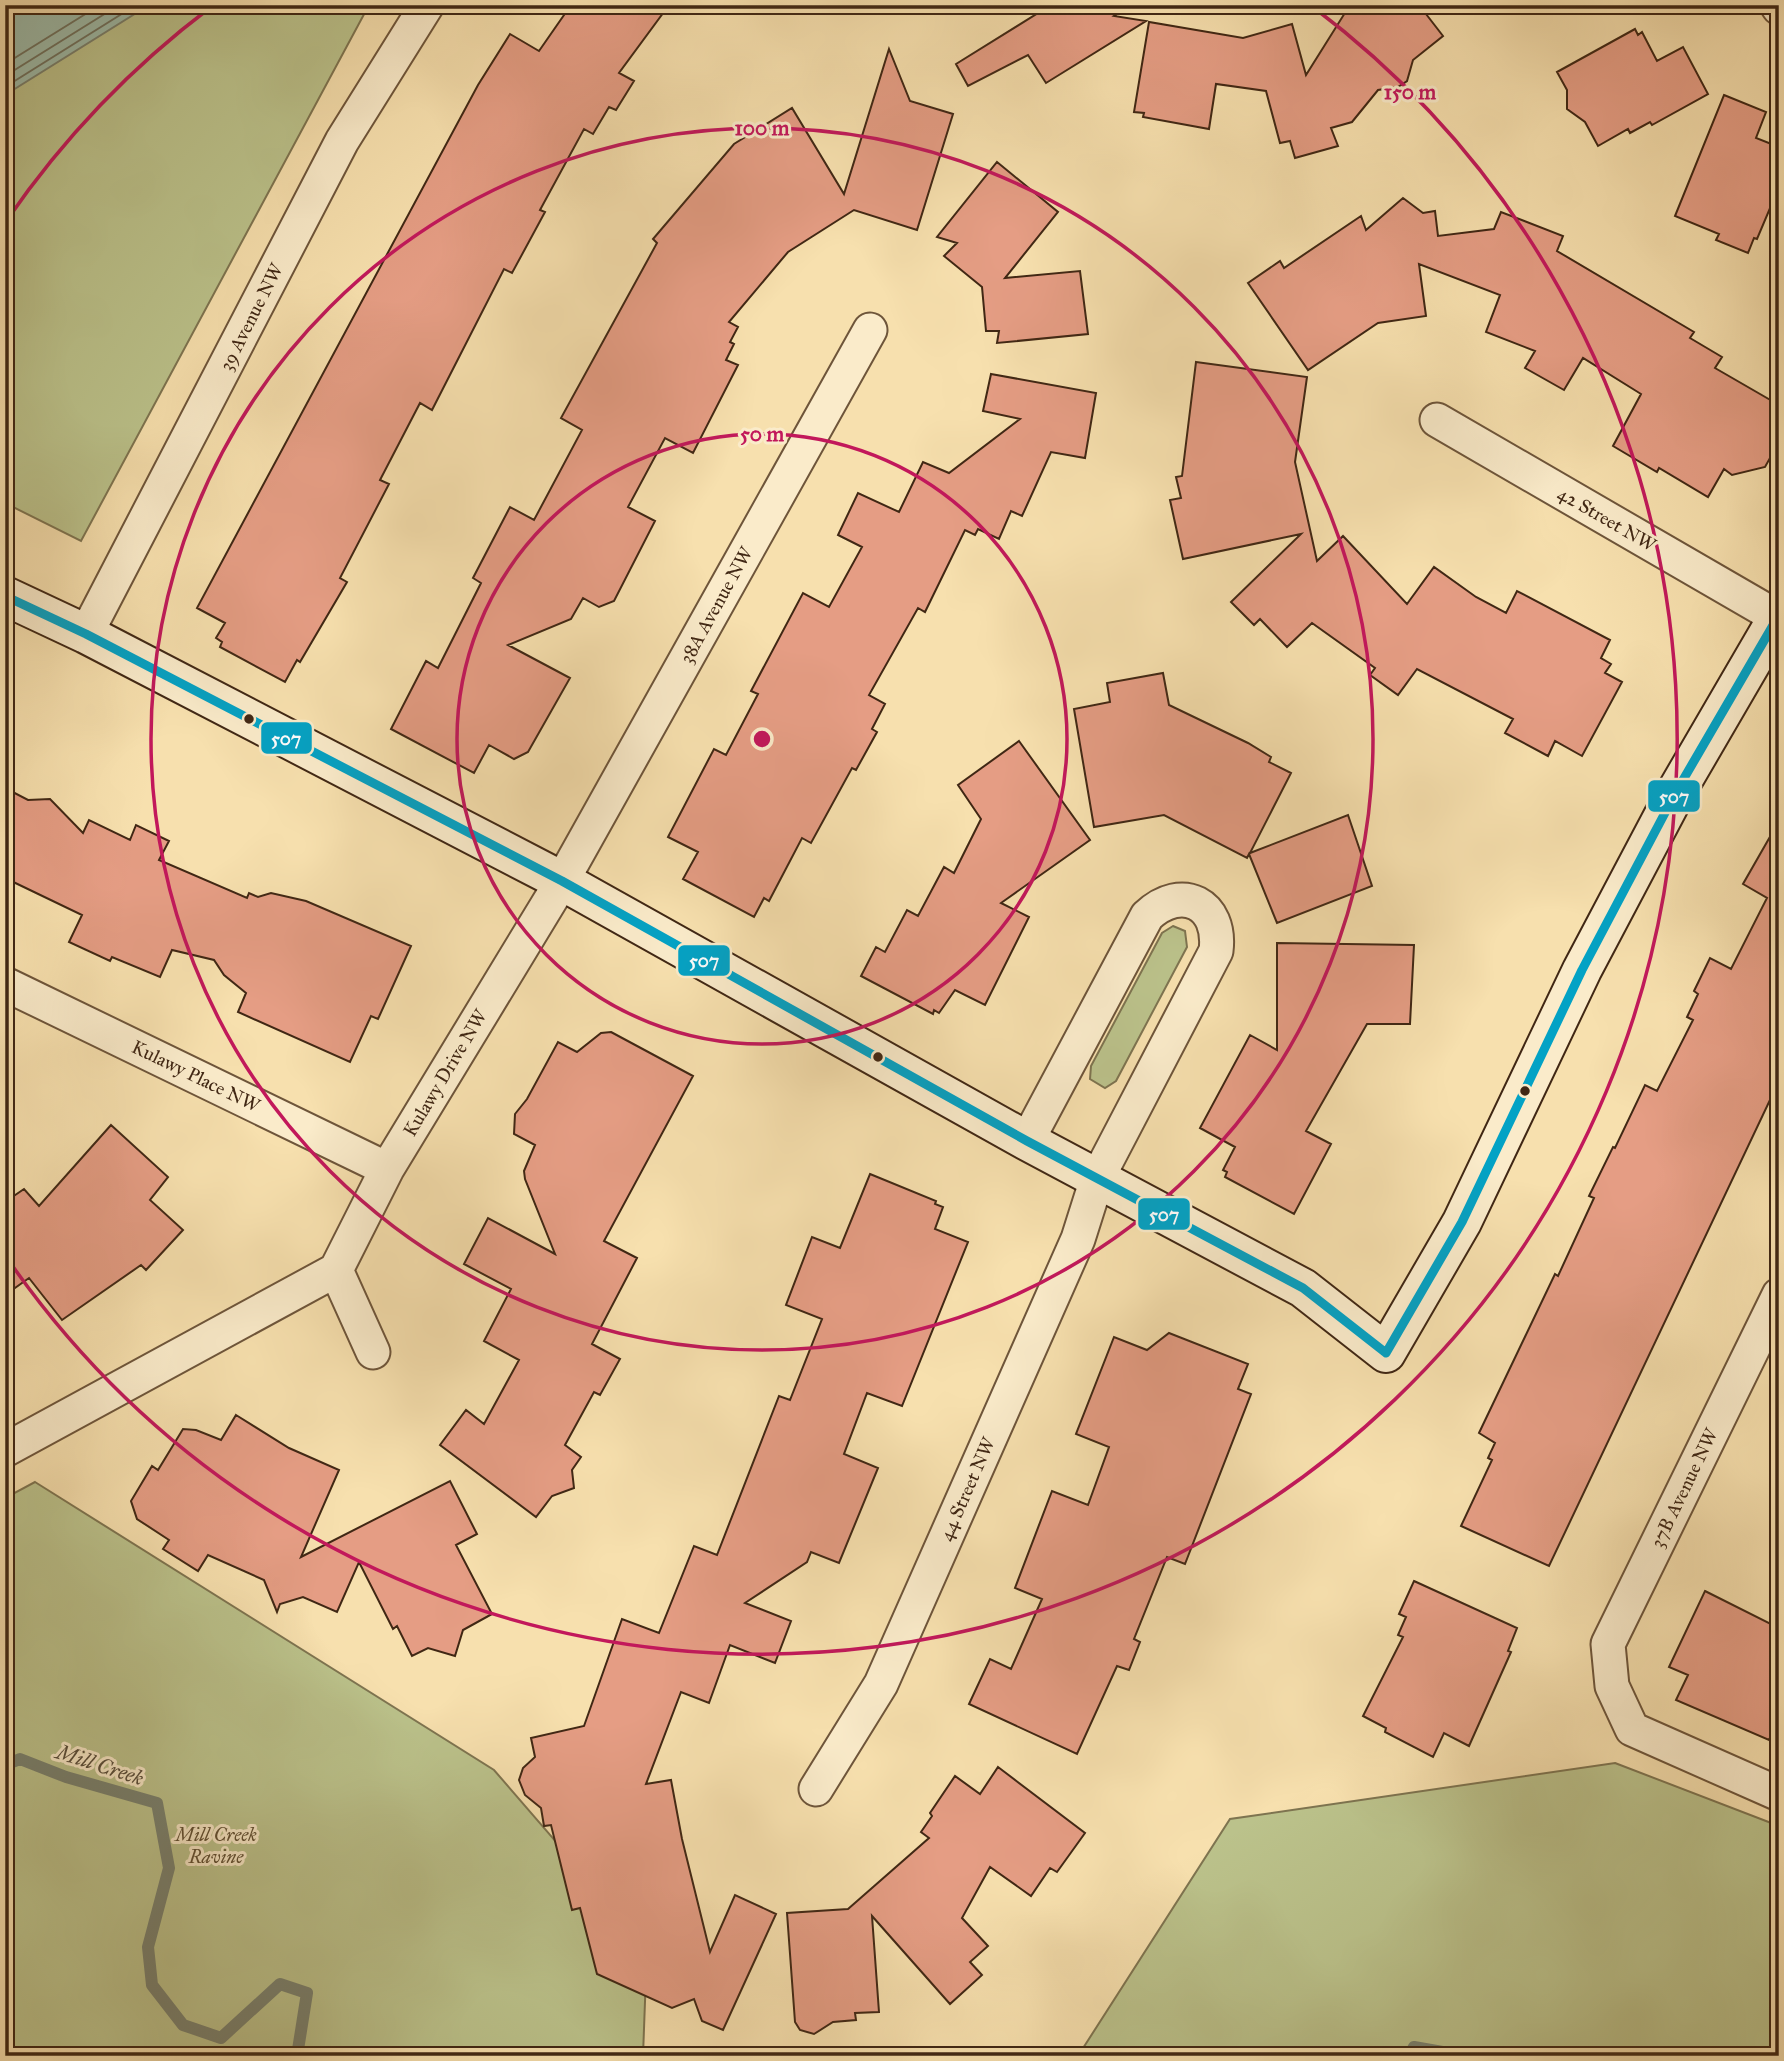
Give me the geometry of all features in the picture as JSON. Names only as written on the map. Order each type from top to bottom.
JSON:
[{"type":"street","name":"39 Avenue NW","points":[[86,634],[342,141],[427,5]]},
{"type":"street","name":"38A Avenue NW","points":[[562,881],[870,330]]},
{"type":"street","name":"42 Street NW","points":[[1437,420],[1778,616]]},
{"type":"street","points":[[5,596],[86,634],[562,881],[1027,1141],[1303,1288],[1386,1353],[1462,1222],[1588,958],[1676,792],[1778,616]]},
{"type":"street","name":"Kulawy Drive NW","points":[[336,1270],[387,1169],[562,881]]},
{"type":"street","name":"44 Street NW","points":[[816,1789],[881,1684],[1078,1239],[1097,1179],[1216,951],[1215,923],[1203,908],[1193,902],[1171,900],[1160,904],[1147,916],[1027,1141]]},
{"type":"street","name":"Kulawy Place NW","points":[[5,984],[387,1169]]},
{"type":"street","points":[[5,1450],[336,1270],[373,1352]]},
{"type":"street","name":"37B Avenue NW","points":[[1779,1295],[1608,1644],[1612,1686],[1632,1729],[1779,1794]]},
{"type":"green space","points":[[5,5],[369,5],[81,541],[5,503]]},
{"type":"green space","points":[[1173,926],[1185,931],[1187,947],[1116,1081],[1105,1088],[1090,1079],[1091,1066],[1162,933]]},
{"type":"green space","name":"Mill Creek Ravine","points":[[35,1482],[494,1770],[647,1947],[643,2056],[5,2056],[5,1498]]},
{"type":"green space","points":[[1615,1763],[1779,1826],[1779,2056],[1078,2056],[1230,1819]]},
{"type":"water","points":[[5,5],[149,5],[5,95]]},
{"type":"building","points":[[571,5],[669,5],[619,73],[634,81],[616,110],[609,107],[593,134],[584,129],[540,210],[545,212],[512,273],[504,269],[432,410],[420,403],[380,480],[389,484],[340,578],[347,582],[300,662],[297,660],[285,682],[220,647],[222,642],[216,638],[225,623],[197,608],[478,85],[510,34],[539,51]]},
{"type":"building","points":[[1051,5],[1130,5],[1114,16],[1146,21],[1046,83],[1028,55],[968,86],[956,64]]},
{"type":"building","points":[[1360,5],[1419,5],[1443,36],[1413,60],[1407,81],[1398,87],[1378,90],[1352,122],[1331,128],[1338,146],[1295,158],[1290,141],[1280,143],[1266,91],[1216,84],[1209,129],[1143,117],[1144,113],[1134,112],[1149,22],[1243,38],[1292,24],[1306,75],[1348,8]]},
{"type":"building","points":[[1635,29],[1638,35],[1642,32],[1657,61],[1683,47],[1708,94],[1652,125],[1650,122],[1630,133],[1628,129],[1598,146],[1585,122],[1567,109],[1567,90],[1557,72]]},
{"type":"building","points":[[889,49],[910,101],[953,114],[917,230],[854,210],[788,252],[729,322],[738,327],[730,342],[734,344],[726,360],[738,365],[693,453],[665,438],[628,507],[655,521],[614,601],[599,607],[583,598],[571,619],[508,645],[570,678],[528,752],[514,759],[489,745],[474,773],[391,729],[426,661],[438,668],[481,583],[473,578],[510,507],[534,520],[582,430],[561,418],[657,243],[653,239],[734,144],[792,108],[844,194]]},
{"type":"building","points":[[1724,95],[1766,112],[1756,138],[1779,147],[1779,187],[1757,239],[1754,238],[1748,253],[1716,240],[1719,234],[1675,216]]},
{"type":"building","points":[[997,162],[1058,212],[1005,278],[1080,271],[1088,334],[997,343],[999,331],[986,331],[982,287],[944,256],[957,243],[937,237]]},
{"type":"building","points":[[1403,198],[1423,213],[1435,211],[1438,236],[1494,229],[1501,212],[1563,236],[1557,251],[1694,332],[1690,338],[1722,357],[1715,368],[1779,405],[1779,442],[1765,467],[1732,475],[1724,469],[1708,497],[1659,468],[1657,472],[1613,446],[1641,394],[1583,358],[1564,390],[1525,368],[1535,351],[1486,332],[1500,295],[1419,264],[1426,316],[1378,323],[1308,370],[1248,283],[1280,261],[1284,268],[1361,216],[1366,230]]},
{"type":"building","points":[[1196,362],[1307,377],[1295,462],[1317,561],[1343,536],[1407,604],[1434,567],[1476,597],[1506,613],[1517,591],[1610,640],[1601,658],[1611,664],[1605,673],[1622,682],[1582,756],[1555,741],[1548,756],[1505,733],[1513,719],[1417,669],[1398,695],[1370,675],[1375,668],[1312,623],[1287,647],[1260,619],[1254,625],[1231,602],[1301,534],[1183,559],[1170,500],[1181,498],[1176,477],[1182,476]]},
{"type":"building","points":[[991,374],[1096,393],[1085,458],[1051,452],[1022,516],[1011,511],[999,539],[978,529],[975,535],[965,530],[925,612],[918,608],[869,695],[885,704],[872,729],[877,732],[856,770],[852,768],[811,843],[802,838],[769,901],[764,898],[754,917],[683,879],[698,852],[668,837],[714,749],[726,755],[758,694],[751,691],[803,593],[829,607],[862,547],[838,535],[858,493],[899,512],[923,462],[949,473],[1020,419],[983,411]]},
{"type":"building","points":[[1163,673],[1169,705],[1248,743],[1271,757],[1269,762],[1291,773],[1250,853],[1348,815],[1372,886],[1277,923],[1249,854],[1247,858],[1164,815],[1094,827],[1074,709],[1110,702],[1107,683]]},
{"type":"building","points":[[1019,741],[1090,840],[1001,903],[1029,917],[985,1005],[955,990],[939,1013],[934,1010],[933,1014],[861,976],[876,947],[885,952],[907,910],[918,916],[944,867],[954,873],[981,819],[958,785]]},
{"type":"building","points":[[5,788],[28,800],[50,799],[83,833],[89,820],[130,840],[136,825],[169,841],[159,860],[247,898],[249,893],[258,897],[271,893],[306,901],[411,946],[378,1019],[371,1016],[350,1062],[238,1012],[246,993],[224,975],[214,960],[172,950],[160,977],[112,957],[110,961],[69,942],[82,915],[5,878]]},
{"type":"building","points":[[1779,821],[1779,1081],[1549,1566],[1461,1526],[1492,1460],[1488,1458],[1495,1443],[1479,1433],[1555,1274],[1558,1276],[1594,1198],[1589,1196],[1645,1085],[1657,1091],[1693,1020],[1687,1017],[1698,994],[1694,991],[1710,958],[1731,969],[1767,898],[1743,884]]},
{"type":"building","points":[[1277,943],[1414,945],[1410,1024],[1367,1024],[1306,1131],[1331,1144],[1294,1214],[1225,1177],[1227,1172],[1223,1170],[1235,1147],[1200,1128],[1250,1035],[1277,1050]]},
{"type":"building","points":[[611,1032],[693,1076],[604,1241],[637,1258],[592,1344],[620,1359],[600,1395],[594,1392],[565,1445],[581,1457],[572,1470],[574,1488],[552,1496],[536,1517],[440,1445],[466,1410],[484,1424],[519,1360],[484,1341],[511,1289],[464,1264],[488,1218],[555,1254],[525,1179],[524,1171],[535,1145],[514,1134],[515,1114],[527,1099],[558,1042],[577,1052],[601,1033]]},
{"type":"building","points":[[111,1125],[168,1177],[150,1200],[183,1230],[146,1270],[141,1265],[62,1320],[29,1278],[5,1295],[5,1202],[24,1189],[39,1206]]},
{"type":"building","points":[[870,1174],[936,1201],[935,1204],[943,1207],[935,1229],[968,1242],[902,1406],[867,1393],[844,1454],[878,1468],[839,1563],[811,1552],[807,1562],[745,1603],[791,1621],[775,1663],[730,1645],[709,1703],[681,1692],[646,1784],[671,1780],[682,1839],[710,1952],[735,1895],[776,1914],[723,2030],[702,2021],[694,1999],[672,2008],[597,1974],[580,1908],[572,1910],[551,1825],[544,1826],[541,1808],[525,1795],[519,1780],[523,1768],[535,1757],[531,1738],[584,1726],[622,1619],[659,1633],[694,1546],[717,1555],[779,1396],[790,1400],[822,1319],[786,1305],[812,1237],[840,1248]]},
{"type":"building","points":[[1169,1333],[1248,1364],[1238,1389],[1251,1394],[1185,1564],[1167,1557],[1134,1639],[1140,1642],[1129,1670],[1117,1666],[1077,1754],[969,1704],[990,1659],[1011,1669],[1042,1599],[1015,1588],[1052,1491],[1088,1505],[1109,1447],[1076,1434],[1114,1337],[1147,1350]]},
{"type":"building","points":[[236,1415],[289,1448],[339,1470],[301,1557],[450,1481],[477,1534],[456,1545],[492,1614],[463,1630],[455,1656],[428,1648],[412,1656],[397,1626],[393,1629],[359,1562],[337,1612],[303,1597],[280,1604],[277,1612],[264,1580],[208,1555],[198,1571],[163,1549],[169,1540],[137,1519],[131,1501],[152,1466],[158,1470],[183,1429],[196,1430],[221,1440]]},
{"type":"building","points":[[1414,1581],[1517,1628],[1508,1651],[1511,1652],[1469,1746],[1444,1733],[1433,1757],[1385,1732],[1386,1728],[1363,1716],[1403,1637],[1398,1635],[1406,1617],[1399,1614]]},
{"type":"building","points":[[1705,1591],[1779,1628],[1779,1719],[1769,1740],[1676,1700],[1688,1675],[1669,1667]]},
{"type":"building","points":[[998,1767],[1085,1833],[1057,1872],[1050,1868],[1031,1896],[990,1867],[962,1918],[988,1946],[970,1962],[982,1975],[950,2004],[872,1916],[879,2012],[855,2013],[856,2020],[833,2022],[814,2034],[800,2030],[795,2022],[787,1913],[848,1909],[929,1838],[921,1832],[932,1816],[930,1813],[955,1776],[980,1794]]},
{"type":"waterway","name":"Mill Creek","points":[[5,1765],[20,1759],[66,1777],[157,1803],[169,1868],[148,1947],[152,1985],[183,2025],[221,2038],[280,1984],[307,1993],[297,2056]]},
{"type":"waterway","name":"Mill Creek","points":[[1409,2056],[1414,2047],[1465,2056]]},
{"type":"transit line","name":"507","points":[[5,596],[86,634],[562,881],[1027,1141],[1303,1288],[1386,1353]]},
{"type":"transit line","name":"507","points":[[1386,1353],[1462,1222],[1582,970],[1676,792],[1779,615]]}]
